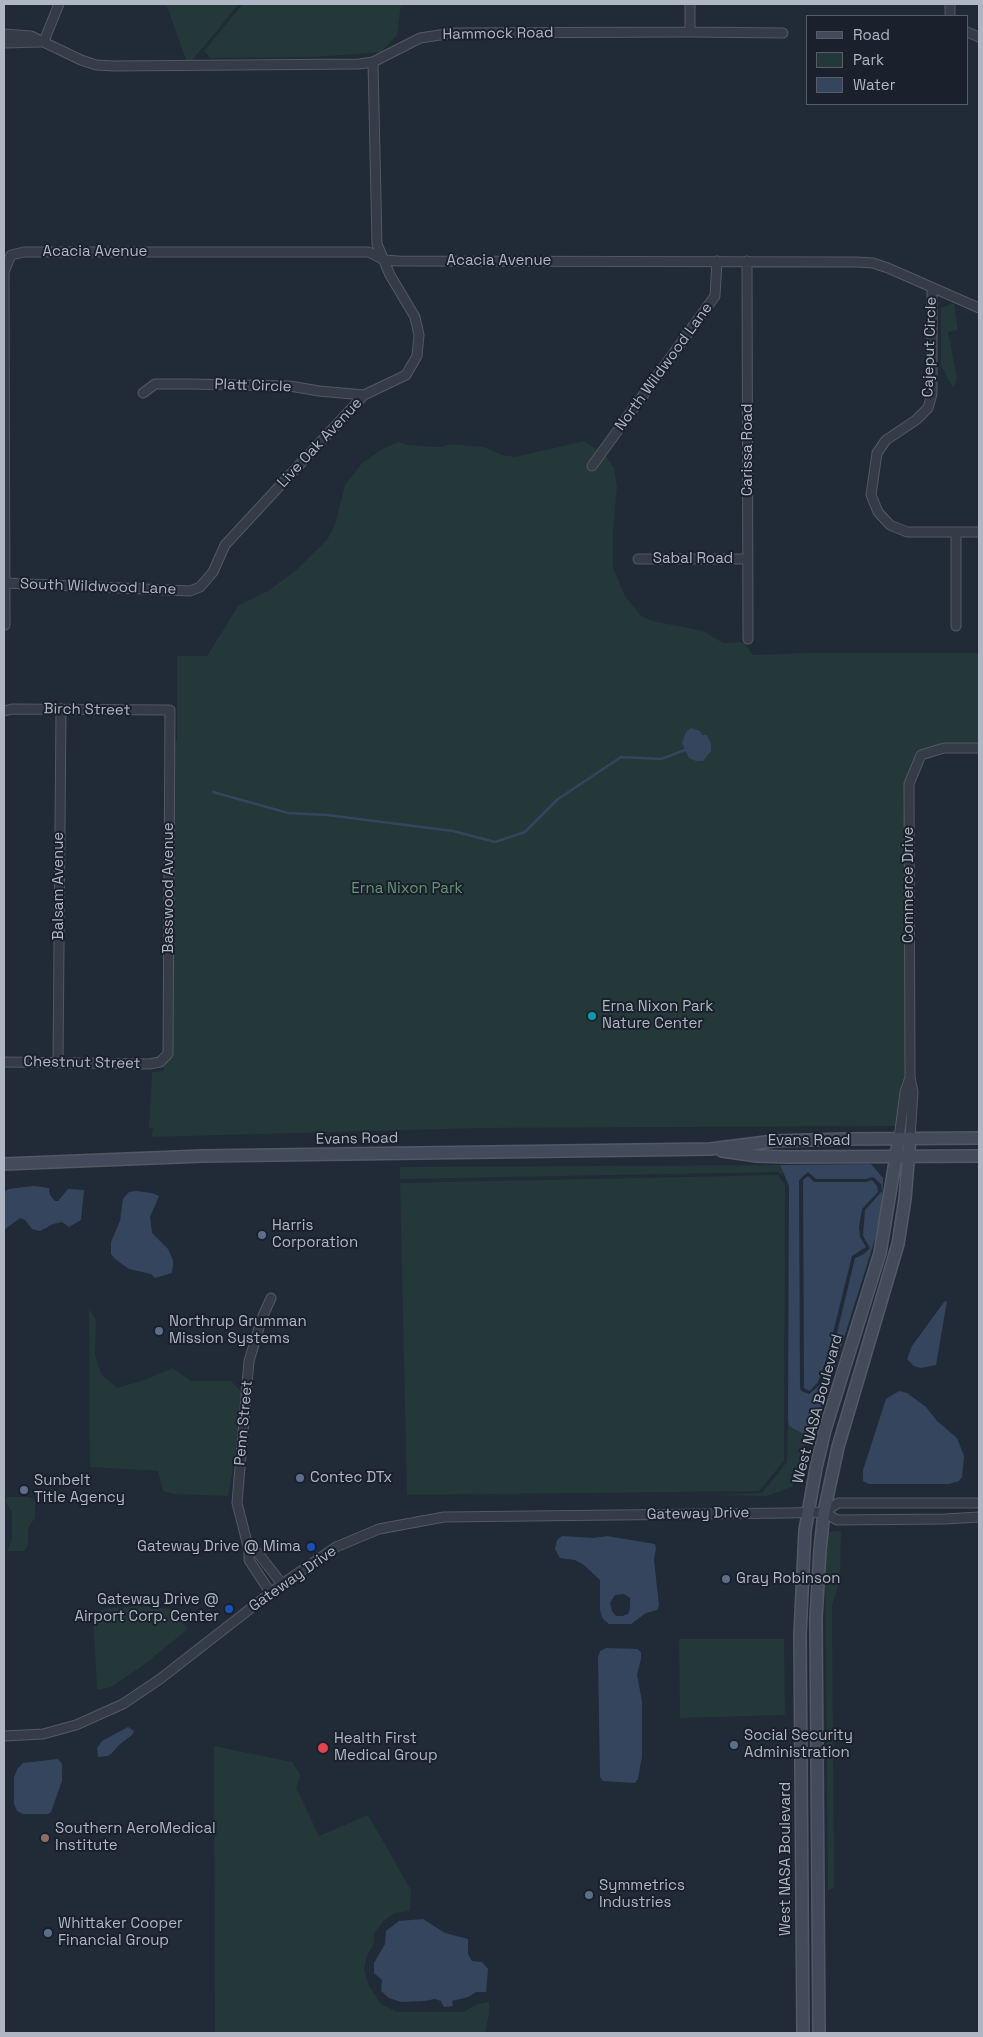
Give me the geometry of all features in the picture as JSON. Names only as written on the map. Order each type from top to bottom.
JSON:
[{"type":"main road","points":[[904,1138],[979,1138]]},
{"type":"main road","name":"Evans Road","points":[[710,1150],[759,1142],[904,1138]]},
{"type":"main road","name":"West NASA Boulevard","points":[[802,2033],[800,1620],[802,1561],[808,1512],[825,1430],[880,1253],[896,1156],[904,1138]]},
{"type":"main road","name":"West NASA Boulevard","points":[[819,2033],[816,1601],[824,1512],[843,1426],[896,1252],[905,1199],[909,1156],[904,1138]]},
{"type":"main road","name":"Evans Road","points":[[4,1164],[194,1156],[710,1150],[772,1157],[909,1156]]},
{"type":"main road","points":[[909,1156],[979,1156]]},
{"type":"main road","points":[[802,1874],[818,1874]]},
{"type":"street","points":[[4,43],[44,41],[59,4]]},
{"type":"street","points":[[690,4],[690,32]]},
{"type":"street","name":"Hammock Road","points":[[4,34],[31,36],[81,60],[96,65],[115,66],[373,62],[420,38],[453,33],[783,33]]},
{"type":"street","name":"Live Oak Avenue","points":[[190,591],[200,586],[213,572],[225,545],[364,395],[406,375],[417,356],[419,335],[415,317],[390,275],[377,244],[373,62]]},
{"type":"street","name":"Acacia Avenue","points":[[5,583],[4,272],[11,255],[24,252],[369,252],[384,260],[399,261],[873,263],[979,308]]},
{"type":"street","name":"North Wildwood Lane","points":[[592,466],[715,296],[717,261]]},
{"type":"street","name":"Carissa Road","points":[[747,261],[748,639]]},
{"type":"street","name":"Cajeput Circle","points":[[932,288],[932,394],[928,408],[916,420],[886,440],[876,453],[871,495],[878,512],[890,525],[907,532],[979,532]]},
{"type":"street","name":"Platt Circle","points":[[143,393],[154,384],[181,384],[290,386],[364,395]]},
{"type":"street","points":[[956,532],[956,626]]},
{"type":"street","name":"Sabal Road","points":[[638,559],[748,559]]},
{"type":"street","points":[[5,583],[5,625]]},
{"type":"street","name":"South Wildwood Lane","points":[[5,583],[190,591]]},
{"type":"street","name":"Birch Street","points":[[4,711],[12,709],[170,710]]},
{"type":"street","name":"Balsam Avenue","points":[[58,1063],[61,709]]},
{"type":"street","name":"Basswood Avenue","points":[[160,1062],[168,1054],[170,710]]},
{"type":"street","name":"Commerce Drive","points":[[904,1138],[913,1092],[910,1077],[909,784],[921,755],[944,748],[979,748]]},
{"type":"street","name":"Chestnut Street","points":[[4,1062],[149,1064],[160,1062]]},
{"type":"street","name":"Penn Street","points":[[270,1592],[249,1560],[249,1550],[237,1503],[249,1361],[262,1318],[271,1298]]},
{"type":"street","name":"Gateway Drive","points":[[824,1512],[838,1503],[979,1503]]},
{"type":"street","name":"Gateway Drive","points":[[4,1736],[43,1734],[76,1725],[123,1704],[160,1679],[270,1592],[336,1547],[379,1529],[444,1517],[824,1512],[837,1520],[979,1517]]},
{"type":"street","points":[[249,1550],[258,1553],[282,1584]]},
{"type":"green space","points":[[166,4],[239,4],[188,65]]},
{"type":"green space","points":[[243,4],[401,4],[397,35],[381,52],[316,57],[210,58],[204,51]]},
{"type":"green space","points":[[954,303],[958,330],[948,332],[957,378],[953,388],[941,366],[941,308]]},
{"type":"green space","name":"Erna Nixon Park","points":[[584,441],[598,450],[586,467],[593,472],[605,455],[614,467],[617,486],[613,531],[613,567],[625,596],[641,616],[653,621],[703,631],[723,643],[744,642],[753,655],[806,653],[979,653],[979,744],[944,744],[919,751],[916,754],[905,784],[905,1074],[901,1086],[897,1126],[482,1128],[151,1137],[153,1129],[149,1128],[152,1072],[164,1071],[164,1065],[173,1054],[174,749],[177,739],[177,656],[207,656],[238,606],[268,591],[295,571],[327,540],[335,525],[345,485],[362,463],[384,448],[399,442],[407,445],[439,447],[452,444],[484,447],[502,455],[515,457]]},
{"type":"green space","points":[[780,1165],[784,1177],[778,1172],[400,1179],[400,1167]]},
{"type":"green space","points":[[778,1175],[785,1185],[784,1461],[759,1491],[407,1495],[400,1183]]},
{"type":"green space","points":[[89,1309],[96,1320],[95,1355],[101,1374],[117,1388],[147,1379],[172,1368],[191,1381],[231,1381],[241,1392],[234,1463],[228,1496],[174,1494],[163,1491],[158,1471],[90,1467]]},
{"type":"green space","points":[[788,1419],[790,1426],[809,1436],[802,1462],[792,1487],[767,1496],[715,1495],[762,1493],[787,1462]]},
{"type":"green space","points":[[6,1497],[30,1497],[35,1501],[35,1518],[28,1528],[28,1546],[24,1551],[7,1551],[12,1539],[12,1512],[6,1503]]},
{"type":"green space","points":[[841,1531],[840,1579],[832,1606],[834,1887],[828,1891],[825,1556],[828,1532]]},
{"type":"green space","points":[[139,1606],[173,1609],[188,1629],[141,1667],[111,1687],[97,1690],[93,1617],[103,1609]]},
{"type":"green space","points":[[679,1639],[784,1639],[785,1715],[680,1718]]},
{"type":"green space","points":[[214,1746],[292,1762],[300,1774],[297,1789],[319,1836],[368,1815],[411,1890],[410,1911],[395,1913],[383,1921],[374,1934],[374,1944],[367,1956],[364,1970],[369,1986],[381,2004],[397,2012],[463,2012],[477,2004],[489,2002],[489,2014],[485,2033],[215,2033]]},
{"type":"water","points":[[691,728],[700,731],[702,735],[707,735],[711,744],[711,751],[703,761],[689,758],[682,743],[686,732]]},
{"type":"water","points":[[871,1164],[883,1178],[882,1203],[875,1239],[813,1437],[805,1435],[789,1426],[788,1419],[789,1186],[780,1165]],"holes":[[[808,1172],[816,1179],[866,1179],[873,1177],[881,1184],[882,1191],[865,1210],[863,1236],[870,1248],[864,1254],[855,1258],[830,1362],[821,1384],[809,1394],[801,1391],[800,1388],[799,1180]]]},
{"type":"water","points":[[808,1176],[814,1182],[866,1182],[872,1180],[877,1186],[878,1192],[862,1209],[859,1227],[860,1237],[866,1247],[852,1256],[826,1361],[818,1382],[810,1391],[804,1388],[803,1180]]},
{"type":"water","points":[[34,1186],[49,1188],[50,1195],[55,1201],[58,1201],[68,1189],[84,1190],[81,1220],[69,1227],[62,1222],[53,1224],[40,1231],[32,1229],[25,1220],[20,1218],[4,1230],[4,1192],[8,1189]]},
{"type":"water","points":[[136,1191],[159,1196],[150,1217],[152,1233],[168,1249],[173,1260],[172,1273],[155,1278],[151,1274],[129,1269],[111,1254],[111,1242],[120,1221],[123,1199],[129,1192]]},
{"type":"water","points":[[947,1301],[936,1365],[921,1368],[914,1366],[907,1359],[912,1346],[944,1302]]},
{"type":"water","points":[[899,1391],[907,1393],[926,1407],[937,1421],[957,1438],[964,1456],[962,1477],[959,1481],[949,1484],[869,1484],[863,1481],[863,1470],[886,1399]]},
{"type":"water","points":[[562,1536],[594,1538],[607,1536],[655,1544],[654,1560],[659,1606],[657,1610],[646,1613],[631,1624],[609,1624],[603,1619],[600,1610],[600,1580],[584,1565],[575,1560],[560,1558],[555,1549],[557,1540]],"holes":[[[624,1594],[630,1598],[628,1614],[616,1616],[612,1611],[610,1603],[615,1595]]]},
{"type":"water","points":[[606,1648],[637,1649],[641,1652],[637,1675],[642,1701],[642,1756],[638,1779],[635,1783],[603,1781],[600,1777],[598,1658],[600,1651]]},
{"type":"water","points":[[128,1727],[134,1731],[133,1734],[108,1756],[98,1757],[97,1748],[102,1741]]},
{"type":"water","points":[[58,1759],[62,1764],[62,1781],[51,1812],[48,1814],[23,1814],[17,1811],[14,1804],[14,1777],[18,1768],[23,1763]]},
{"type":"water","points":[[423,1919],[445,1933],[468,1939],[468,1954],[472,1961],[482,1962],[488,1969],[486,1992],[476,1992],[468,1997],[452,2001],[453,2006],[444,2007],[441,2001],[435,1999],[401,2002],[389,1998],[381,1991],[382,1980],[374,1973],[374,1963],[385,1944],[386,1931],[399,1921]]},
{"type":"waterway","points":[[213,792],[288,813],[327,815],[453,831],[495,842],[525,832],[558,799],[621,757],[661,759],[685,750]]},
{"type":"place","name":"Erna Nixon Park Nature Center","points":[[592,1016]]},
{"type":"place","name":"Harris Corporation","points":[[262,1235]]},
{"type":"place","name":"Northrup Grumman Mission Systems","points":[[159,1331]]},
{"type":"place","name":"Contec DTx","points":[[300,1478]]},
{"type":"place","name":"Sunbelt Title Agency","points":[[24,1490]]},
{"type":"place","name":"Gateway Drive @ Mima","points":[[311,1547]]},
{"type":"place","name":"Gray Robinson","points":[[726,1579]]},
{"type":"place","name":"Gateway Drive @ Airport Corp. Center","points":[[229,1609]]},
{"type":"place","name":"Social Security Administration","points":[[734,1745]]},
{"type":"place","name":"Health First Medical Group","points":[[323,1748]]},
{"type":"place","name":"Southern AeroMedical Institute","points":[[45,1838]]},
{"type":"place","name":"Symmetrics Industries","points":[[589,1895]]},
{"type":"place","name":"Whittaker Cooper Financial Group","points":[[48,1933]]}]
